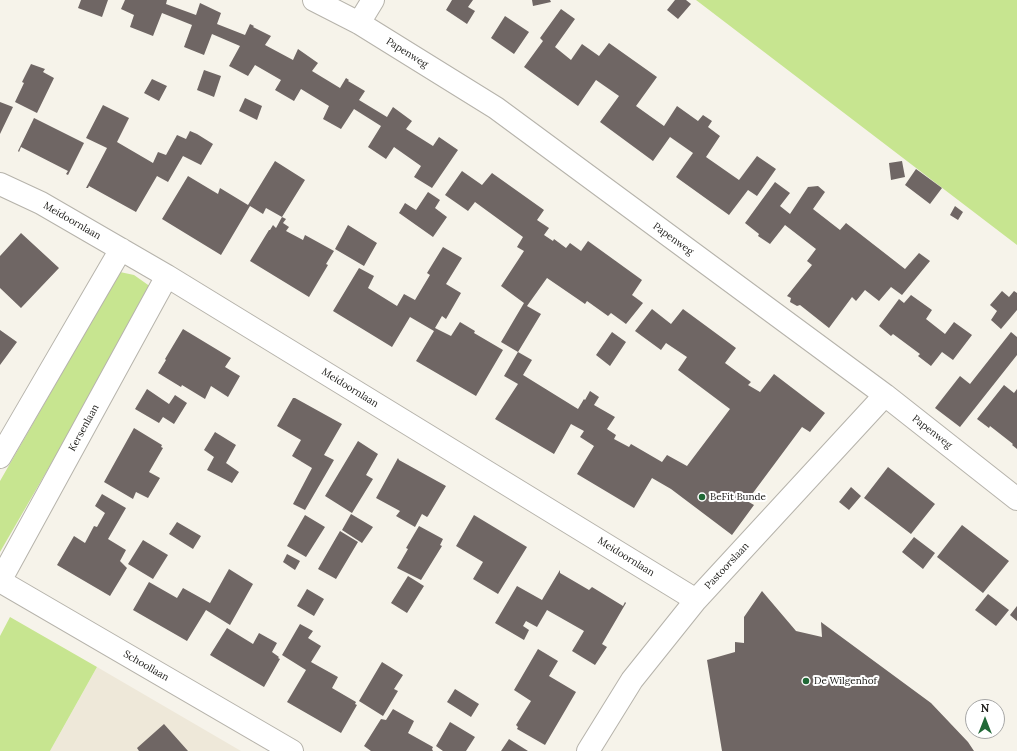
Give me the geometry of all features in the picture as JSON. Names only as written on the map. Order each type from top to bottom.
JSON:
[{"type":"street","name":"Papenweg","points":[[314,0],[359,23],[496,108],[885,395],[1017,499]]},
{"type":"street","points":[[359,23],[373,0]]},
{"type":"street","name":"Meidoornlaan","points":[[0,184],[42,203],[167,276],[691,605]]},
{"type":"street","points":[[0,457],[121,249]]},
{"type":"street","name":"Kersenlaan","points":[[0,581],[167,276]]},
{"type":"street","name":"Pastoorslaan","points":[[588,751],[632,680],[691,605],[885,395]]},
{"type":"street","name":"Schoollaan","points":[[0,581],[292,751]]},
{"type":"shaded area","points":[[97,667],[241,751],[50,751]]},
{"type":"green space","points":[[696,0],[1017,0],[1017,245]]},
{"type":"green space","points":[[120,272],[134,275],[151,287],[133,322],[0,552],[0,481]]},
{"type":"green space","points":[[10,617],[97,667],[50,751],[0,751],[0,636]]},
{"type":"building","points":[[81,0],[108,0],[102,17],[78,8]]},
{"type":"building","points":[[125,0],[167,0],[166,4],[196,15],[200,3],[221,13],[217,24],[245,35],[250,24],[271,36],[265,45],[293,60],[298,49],[318,63],[312,71],[340,88],[346,78],[349,80],[348,81],[365,91],[359,100],[387,117],[393,107],[412,121],[406,129],[433,146],[439,137],[458,150],[432,188],[414,177],[421,166],[394,147],[386,159],[368,147],[381,126],[354,109],[341,129],[323,119],[329,106],[301,89],[294,101],[275,90],[281,80],[255,65],[248,76],[229,66],[240,46],[212,34],[204,55],[184,47],[192,25],[162,13],[153,36],[130,27],[134,15],[121,9]]},
{"type":"building","points":[[452,0],[473,0],[468,7],[475,11],[467,24],[446,10]]},
{"type":"building","points":[[532,0],[550,0],[551,2],[533,6]]},
{"type":"building","points":[[675,0],[686,0],[691,4],[678,19],[667,10]]},
{"type":"building","points":[[561,9],[575,19],[555,47],[571,60],[582,44],[599,56],[609,43],[657,77],[636,106],[664,126],[677,106],[698,121],[703,115],[712,121],[708,127],[720,136],[706,157],[739,180],[757,156],[776,169],[757,196],[748,190],[729,215],[676,177],[693,153],[670,137],[653,161],[600,122],[619,96],[596,80],[578,106],[524,67],[543,41],[540,38]]},
{"type":"building","points":[[505,16],[529,32],[514,54],[491,38]]},
{"type":"building","points":[[31,64],[45,69],[43,72],[54,78],[37,113],[15,102],[24,83],[22,82]]},
{"type":"building","points":[[204,70],[221,76],[214,97],[197,90]]},
{"type":"building","points":[[152,79],[167,86],[159,101],[144,93]]},
{"type":"building","points":[[245,98],[262,106],[257,120],[239,111]]},
{"type":"building","points":[[0,102],[13,107],[0,134]]},
{"type":"building","points":[[103,105],[129,118],[117,142],[153,163],[158,152],[166,155],[177,135],[186,139],[190,131],[213,144],[201,165],[183,156],[168,182],[157,176],[136,212],[89,186],[86,188],[107,148],[86,138]]},
{"type":"building","points":[[34,118],[84,143],[68,175],[66,174],[68,171],[21,147],[19,152],[18,151]]},
{"type":"building","points":[[275,161],[305,180],[282,217],[266,208],[263,214],[250,206],[221,255],[162,219],[188,176],[218,194],[220,188],[248,205]]},
{"type":"building","points":[[902,161],[905,177],[891,180],[889,163]]},
{"type":"building","points":[[916,169],[942,188],[930,204],[905,185]]},
{"type":"building","points":[[462,171],[482,185],[492,173],[544,210],[537,220],[549,228],[544,235],[553,241],[554,239],[566,248],[570,243],[581,251],[588,241],[642,280],[632,295],[643,303],[626,324],[611,313],[608,316],[587,301],[585,304],[547,278],[527,306],[541,314],[518,352],[501,342],[524,303],[501,286],[524,251],[517,247],[523,237],[475,202],[468,211],[445,195]]},
{"type":"building","points":[[775,182],[790,193],[780,206],[790,214],[808,187],[818,186],[825,192],[813,209],[840,230],[846,223],[905,269],[919,253],[930,261],[902,295],[891,287],[879,301],[865,290],[856,301],[852,297],[829,328],[800,305],[797,306],[790,302],[791,298],[787,296],[812,265],[807,261],[816,249],[785,225],[770,244],[758,236],[759,234],[745,223]]},
{"type":"building","points":[[428,192],[440,200],[435,208],[447,217],[433,237],[399,213],[405,203],[416,210]]},
{"type":"building","points":[[955,206],[963,212],[958,220],[950,215]]},
{"type":"building","points":[[282,217],[286,219],[283,223],[289,227],[286,231],[303,240],[305,235],[334,251],[326,264],[328,265],[309,297],[250,261],[269,230],[273,225],[276,228]]},
{"type":"building","points":[[348,225],[377,243],[364,266],[335,249]]},
{"type":"building","points":[[21,233],[59,268],[21,308],[0,288],[0,256]]},
{"type":"building","points":[[443,247],[462,258],[446,284],[461,293],[446,319],[442,316],[435,328],[451,336],[460,322],[475,331],[474,333],[503,350],[476,396],[416,361],[434,331],[410,317],[392,347],[333,311],[359,268],[374,276],[368,288],[397,306],[404,294],[415,300],[430,275],[427,273]]},
{"type":"building","points":[[1002,291],[1009,297],[1014,291],[1017,293],[1017,310],[1001,329],[991,320],[997,311],[990,305]]},
{"type":"building","points":[[911,295],[932,310],[926,319],[945,334],[954,322],[972,335],[953,360],[942,352],[931,366],[918,356],[920,354],[893,334],[891,336],[879,326],[899,299],[904,303]]},
{"type":"building","points":[[652,309],[671,324],[683,309],[736,348],[725,363],[751,382],[748,385],[760,392],[774,374],[825,413],[810,432],[802,427],[747,501],[754,505],[732,535],[671,489],[652,478],[634,508],[577,474],[594,446],[580,437],[584,431],[571,424],[554,454],[495,419],[518,384],[504,376],[518,352],[532,360],[523,375],[578,409],[590,391],[599,397],[594,405],[615,417],[607,429],[616,435],[614,439],[629,447],[631,444],[662,462],[667,455],[687,466],[730,409],[678,370],[687,357],[666,343],[661,350],[635,331]]},
{"type":"building","points":[[183,329],[231,358],[225,367],[240,376],[228,397],[211,386],[205,399],[158,373]]},
{"type":"building","points":[[0,330],[17,342],[0,365]]},
{"type":"building","points":[[612,332],[626,342],[610,366],[596,355]]},
{"type":"building","points":[[1011,332],[1017,337],[1017,355],[960,427],[935,408],[960,376],[970,384]]},
{"type":"building","points":[[1004,385],[1014,393],[1017,389],[1017,449],[1012,445],[1013,444],[990,426],[989,428],[977,419]]},
{"type":"building","points":[[147,389],[169,404],[175,395],[187,403],[174,424],[163,417],[159,423],[135,409]]},
{"type":"building","points":[[293,398],[342,424],[324,455],[334,460],[305,510],[293,504],[312,468],[292,456],[301,440],[277,426]]},
{"type":"building","points":[[134,428],[162,445],[161,447],[163,448],[149,472],[160,478],[148,498],[136,492],[133,499],[104,482]]},
{"type":"building","points":[[215,432],[236,445],[226,463],[239,472],[232,483],[207,470],[214,457],[204,450]]},
{"type":"building","points":[[358,441],[378,454],[366,475],[373,479],[352,513],[325,496]]},
{"type":"building","points":[[398,458],[399,460],[446,486],[428,516],[427,517],[422,514],[415,527],[396,516],[400,511],[376,498]]},
{"type":"building","points":[[888,467],[935,504],[911,534],[864,498]]},
{"type":"building","points":[[851,487],[861,496],[849,510],[839,502]]},
{"type":"building","points":[[102,494],[126,508],[108,539],[126,550],[120,561],[127,568],[110,596],[57,565],[74,536],[85,543],[94,526],[97,527],[105,513],[95,506]]},
{"type":"building","points":[[351,514],[373,527],[362,543],[342,530]]},
{"type":"building","points":[[305,515],[325,527],[306,557],[287,546]]},
{"type":"building","points":[[474,515],[527,547],[498,594],[473,579],[483,562],[456,546]]},
{"type":"building","points":[[177,522],[201,536],[193,549],[169,534]]},
{"type":"building","points":[[962,525],[1009,561],[983,593],[937,557]]},
{"type":"building","points":[[419,526],[443,539],[440,545],[442,546],[421,580],[397,568],[408,549],[406,548]]},
{"type":"building","points":[[340,531],[358,542],[336,579],[318,569]]},
{"type":"building","points":[[914,537],[935,553],[923,569],[902,552]]},
{"type":"building","points":[[143,540],[168,555],[153,579],[128,564]]},
{"type":"building","points":[[287,554],[300,561],[295,570],[283,562]]},
{"type":"building","points":[[229,569],[253,584],[230,625],[206,610],[187,641],[133,610],[149,582],[177,598],[183,588],[210,603]]},
{"type":"building","points":[[560,570],[560,573],[589,590],[592,587],[623,606],[625,602],[626,603],[602,644],[607,647],[595,665],[572,651],[584,631],[547,610],[537,627],[526,621],[523,626],[529,630],[524,640],[495,623],[517,586],[542,600]]},
{"type":"building","points":[[408,576],[424,586],[407,613],[391,603]]},
{"type":"building","points":[[307,589],[324,599],[314,616],[297,606]]},
{"type":"building","name":"De Wilgenhof","points":[[762,591],[796,631],[822,637],[821,622],[931,703],[968,742],[974,751],[722,751],[707,660],[735,652],[735,642],[744,643],[744,617]]},
{"type":"building","points":[[988,594],[1009,610],[996,626],[975,610]]},
{"type":"building","points":[[1017,606],[1017,621],[1010,615]]},
{"type":"building","points":[[300,624],[313,631],[308,638],[321,646],[311,662],[338,677],[332,688],[356,702],[355,704],[357,705],[341,733],[287,702],[306,670],[282,655]]},
{"type":"building","points":[[227,628],[253,644],[259,633],[277,643],[272,652],[280,659],[264,687],[210,655]]},
{"type":"building","points":[[538,649],[558,661],[549,676],[576,692],[545,745],[517,729],[518,727],[516,725],[531,701],[514,690]]},
{"type":"building","points":[[382,662],[403,675],[394,689],[398,691],[383,716],[359,701]]},
{"type":"building","points":[[455,689],[479,704],[471,717],[447,702]]},
{"type":"building","points":[[393,709],[414,721],[408,733],[433,747],[433,751],[371,751],[364,746],[381,719],[386,720]]},
{"type":"building","points":[[450,722],[475,737],[466,751],[443,751],[436,746]]},
{"type":"building","points":[[164,724],[188,751],[139,751],[137,748]]},
{"type":"building","points":[[509,739],[528,751],[501,751]]},
{"type":"place","name":"BeFit Bunde","points":[[702,497]]},
{"type":"place","name":"De Wilgenhof","points":[[806,681]]}]
